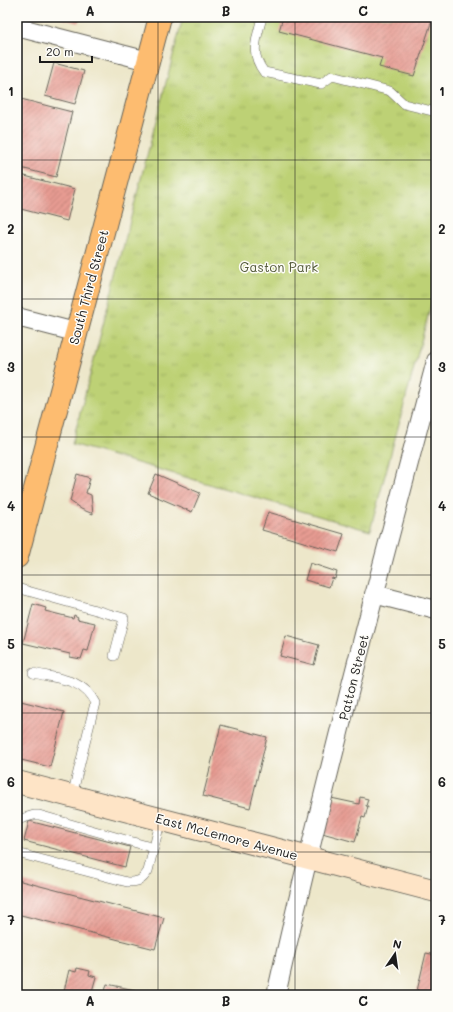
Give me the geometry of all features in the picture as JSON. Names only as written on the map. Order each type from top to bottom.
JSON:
[{"type":"main road","name":"South Third Street","points":[[17,557],[75,332],[160,17]]},
{"type":"main road","name":"East McLemore Avenue","points":[[17,782],[436,891]]},
{"type":"street","points":[[17,27],[148,61]]},
{"type":"street","points":[[17,317],[75,332]]},
{"type":"street","name":"Patton Street","points":[[276,995],[307,857],[374,594],[436,361]]},
{"type":"street","points":[[374,594],[436,610]]},
{"type":"lane","points":[[262,17],[255,46],[257,62],[264,72],[320,84],[332,76],[390,91],[404,104],[436,112]]},
{"type":"lane","points":[[17,588],[124,618],[114,656]]},
{"type":"lane","points":[[33,673],[79,684],[90,693],[95,703],[72,796]]},
{"type":"lane","points":[[17,820],[39,815],[154,848]]},
{"type":"lane","points":[[17,853],[127,882],[138,882],[143,879],[148,871],[161,819]]},
{"type":"green space","name":"Gaston Park","points":[[183,17],[436,17],[436,286],[370,531],[72,444]]},
{"type":"building","points":[[58,17],[80,17],[78,23]]},
{"type":"building","points":[[283,17],[433,17],[414,76],[379,67],[382,58],[279,31]]},
{"type":"building","points":[[54,63],[84,71],[75,104],[45,96]]},
{"type":"building","points":[[17,98],[72,112],[56,177],[17,167]]},
{"type":"building","points":[[17,174],[75,189],[67,221],[17,208]]},
{"type":"building","points":[[77,474],[90,478],[86,493],[91,495],[93,514],[81,509],[70,501]]},
{"type":"building","points":[[156,474],[200,493],[192,512],[148,493]]},
{"type":"building","points":[[268,512],[344,534],[338,552],[262,530]]},
{"type":"building","points":[[310,563],[337,572],[335,579],[332,578],[329,587],[305,580]]},
{"type":"building","points":[[33,604],[46,608],[45,611],[73,618],[74,615],[78,617],[77,619],[95,623],[88,651],[84,650],[81,659],[70,657],[70,654],[23,643]]},
{"type":"building","points":[[286,636],[319,645],[314,665],[280,656]]},
{"type":"building","points":[[17,700],[64,712],[50,767],[17,759]]},
{"type":"building","points":[[221,725],[267,737],[250,808],[203,796]]},
{"type":"building","points":[[360,797],[368,799],[366,806],[368,806],[365,818],[362,817],[355,842],[322,833],[331,798],[359,804]]},
{"type":"building","points":[[29,821],[130,847],[125,867],[24,841]]},
{"type":"building","points":[[17,880],[164,918],[155,949],[17,914]]},
{"type":"building","points":[[426,953],[436,955],[436,995],[416,995]]},
{"type":"building","points":[[77,968],[90,971],[89,975],[96,977],[91,995],[63,995],[69,970],[76,972]]},
{"type":"building","points":[[107,984],[135,990],[133,995],[104,995]]}]
